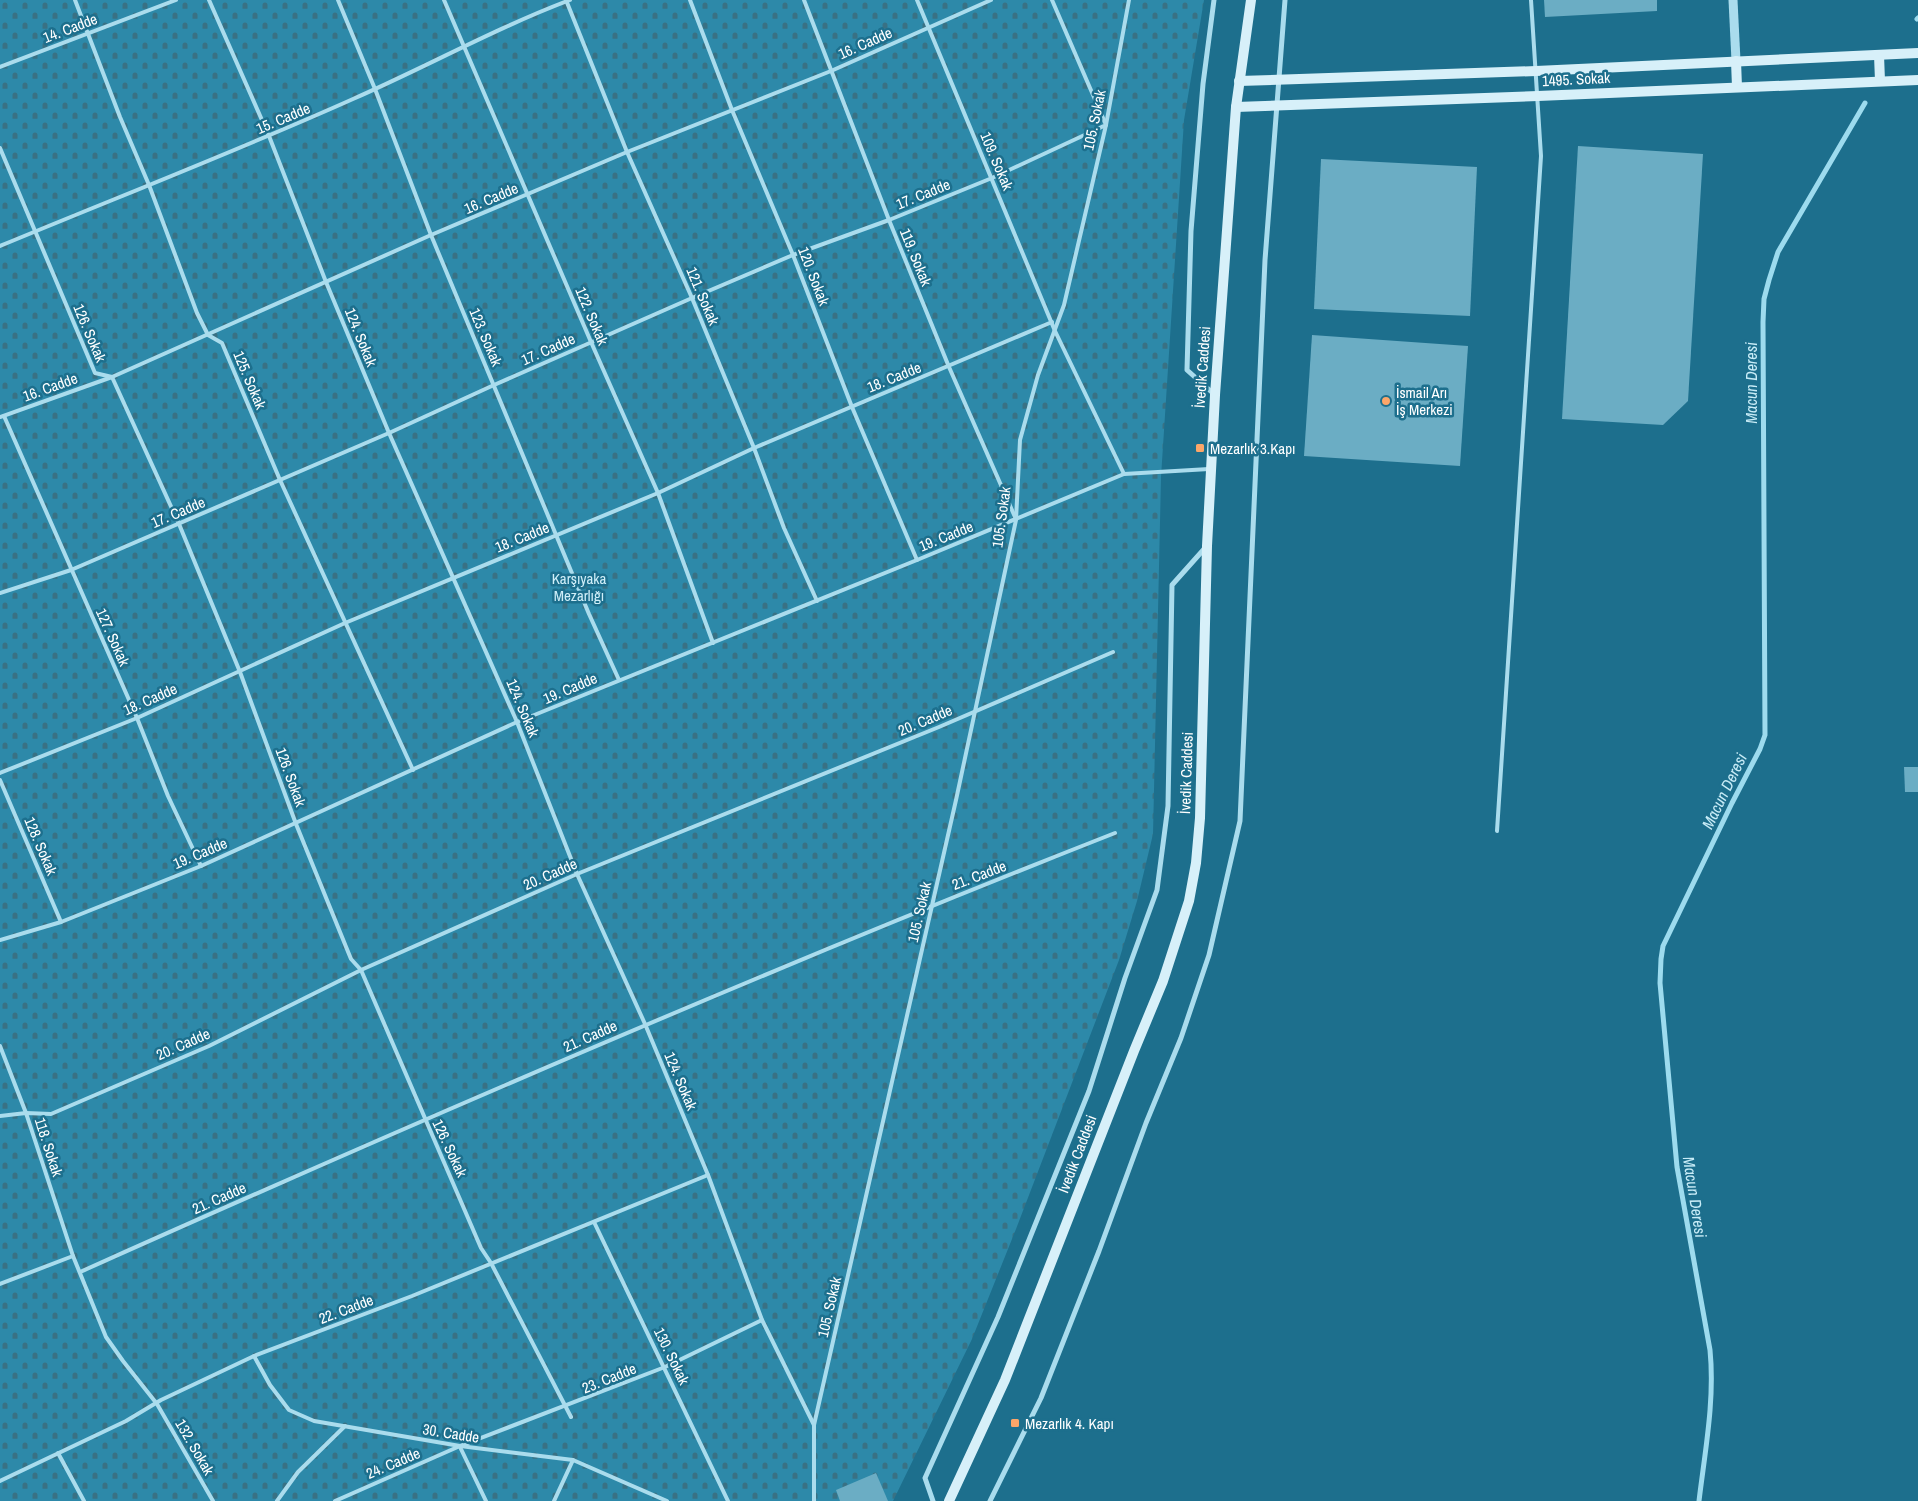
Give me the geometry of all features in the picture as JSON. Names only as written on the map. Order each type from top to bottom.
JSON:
[{"type":"main road","name":"İvedik Caddesi","points":[[951,1499],[1005,1380],[1134,1050],[1163,981],[1189,901],[1196,863],[1200,818],[1207,546],[1215,395],[1236,106],[1251,0]]},
{"type":"main road","name":"1495. Sokak","points":[[1239,82],[1536,71],[1918,53]]},
{"type":"main road","points":[[1879,55],[1880,81]]},
{"type":"main road","points":[[1736,61],[1737,87]]},
{"type":"main road","name":"1495. Sokak","points":[[1236,106],[1538,96],[1918,80]]},
{"type":"street","points":[[1214,0],[1203,84],[1191,231],[1187,370],[1215,395]]},
{"type":"street","points":[[990,1501],[1042,1398],[1180,1038],[1209,955],[1240,821],[1265,260],[1285,0]]},
{"type":"street","points":[[1733,0],[1736,61]]},
{"type":"street","points":[[933,1501],[925,1478],[998,1317],[1089,1091],[1125,978],[1157,890],[1168,806],[1172,585],[1207,546]]},
{"type":"lane","name":"125. Sokak","points":[[75,0],[149,185],[197,313],[208,335],[222,343],[280,480],[413,770]]},
{"type":"lane","name":"14. Cadde","points":[[0,67],[176,0]]},
{"type":"lane","name":"124. Sokak","points":[[209,0],[269,136],[326,282],[389,433],[517,722],[578,874],[645,1024],[708,1175],[762,1320],[814,1425]]},
{"type":"lane","name":"123. Sokak","points":[[338,0],[376,89],[431,235],[556,535],[619,680]]},
{"type":"lane","name":"122. Sokak","points":[[444,0],[658,493],[714,643]]},
{"type":"lane","name":"15. Cadde","points":[[0,246],[269,136],[376,89],[464,46],[567,0]]},
{"type":"lane","name":"121. Sokak","points":[[567,0],[628,152],[692,298],[754,448],[784,528],[817,601]]},
{"type":"lane","name":"120. Sokak","points":[[690,0],[732,110],[794,255],[852,406],[918,560]]},
{"type":"lane","name":"119. Sokak","points":[[804,0],[889,220],[949,367],[1016,520]]},
{"type":"lane","name":"109. Sokak","points":[[917,0],[1055,331]]},
{"type":"lane","name":"16. Cadde","points":[[2,417],[112,376],[431,235],[628,152],[831,70],[991,0]]},
{"type":"lane","points":[[1052,0],[1106,125]]},
{"type":"lane","name":"105. Sokak","points":[[814,1501],[814,1425],[932,905],[1016,520],[1020,440],[1038,375],[1064,305],[1106,125],[1129,0]]},
{"type":"lane","points":[[1497,831],[1541,156],[1531,0]]},
{"type":"lane","name":"17. Cadde","points":[[0,592],[72,570],[389,433],[692,298],[794,255],[889,220],[992,178],[1106,125]]},
{"type":"lane","name":"126. Sokak","points":[[0,148],[95,373],[112,376],[178,524],[240,672],[296,824],[351,959],[361,970],[424,1121],[457,1190],[481,1248],[491,1263],[571,1417]]},
{"type":"lane","name":"18. Cadde","points":[[0,773],[137,718],[345,623],[658,493],[754,448],[1052,322]]},
{"type":"lane","points":[[1055,331],[1124,474]]},
{"type":"lane","name":"127. Sokak","points":[[2,417],[72,570],[137,718],[168,796],[201,866]]},
{"type":"lane","name":"19. Cadde","points":[[0,940],[61,922],[201,866],[517,722],[1016,520],[1124,474],[1211,469]]},
{"type":"lane","name":"20. Cadde","points":[[0,1116],[26,1113],[51,1114],[209,1046],[361,970],[578,874],[939,727],[974,710],[1113,652]]},
{"type":"lane","name":"128. Sokak","points":[[0,780],[61,922]]},
{"type":"lane","name":"21. Cadde","points":[[80,1272],[645,1024],[804,960],[932,905],[1115,833]]},
{"type":"lane","name":"118. Sokak","points":[[0,1046],[26,1113],[80,1272]]},
{"type":"lane","name":"22. Cadde","points":[[0,1481],[157,1404],[161,1400],[254,1356],[412,1296],[708,1175]]},
{"type":"lane","name":"130. Sokak","points":[[594,1222],[728,1501]]},
{"type":"lane","points":[[0,1284],[73,1256]]},
{"type":"lane","name":"132. Sokak","points":[[80,1272],[106,1337],[122,1361],[157,1404],[213,1501]]},
{"type":"lane","name":"23. Cadde","points":[[460,1446],[566,1407],[665,1367],[762,1320]]},
{"type":"lane","name":"30. Cadde","points":[[254,1356],[270,1385],[289,1410],[314,1421],[460,1446],[573,1460],[667,1501]]},
{"type":"lane","points":[[277,1501],[298,1472],[345,1426]]},
{"type":"lane","points":[[460,1446],[486,1501]]},
{"type":"lane","name":"24. Cadde","points":[[335,1501],[460,1446]]},
{"type":"lane","points":[[58,1453],[84,1501]]},
{"type":"lane","points":[[554,1501],[573,1460]]},
{"type":"green space","name":"Karşıyaka Mezarlığı","points":[[0,0],[1204,0],[1184,120],[1161,477],[1153,834],[1137,901],[1119,960],[1016,1229],[972,1339],[893,1501],[0,1501]]},
{"type":"building","points":[[1544,0],[1657,0],[1657,11],[1545,17]]},
{"type":"building","points":[[1578,146],[1703,154],[1688,401],[1663,425],[1562,419]]},
{"type":"building","points":[[1321,159],[1477,167],[1470,316],[1314,309]]},
{"type":"building","name":"İsmail Arı İş Merkezi","points":[[1312,335],[1468,346],[1460,466],[1304,456]]},
{"type":"building","points":[[1904,767],[1918,767],[1918,792],[1905,792]]},
{"type":"building","points":[[876,1473],[888,1501],[840,1501],[836,1490]]},
{"type":"waterway","name":"Macun Deresi","points":[[1699,1501],[1710,1407],[1710,1350],[1677,1167],[1660,983],[1661,959],[1663,946],[1760,749],[1765,735],[1764,299],[1778,252],[1865,103]]},
{"type":"place","name":"İsmail Arı İş Merkezi","points":[[1386,401]]},
{"type":"place","name":"Mezarlık 3.Kapı","points":[[1200,448]]},
{"type":"place","name":"Mezarlık 4. Kapı","points":[[1015,1423]]}]
